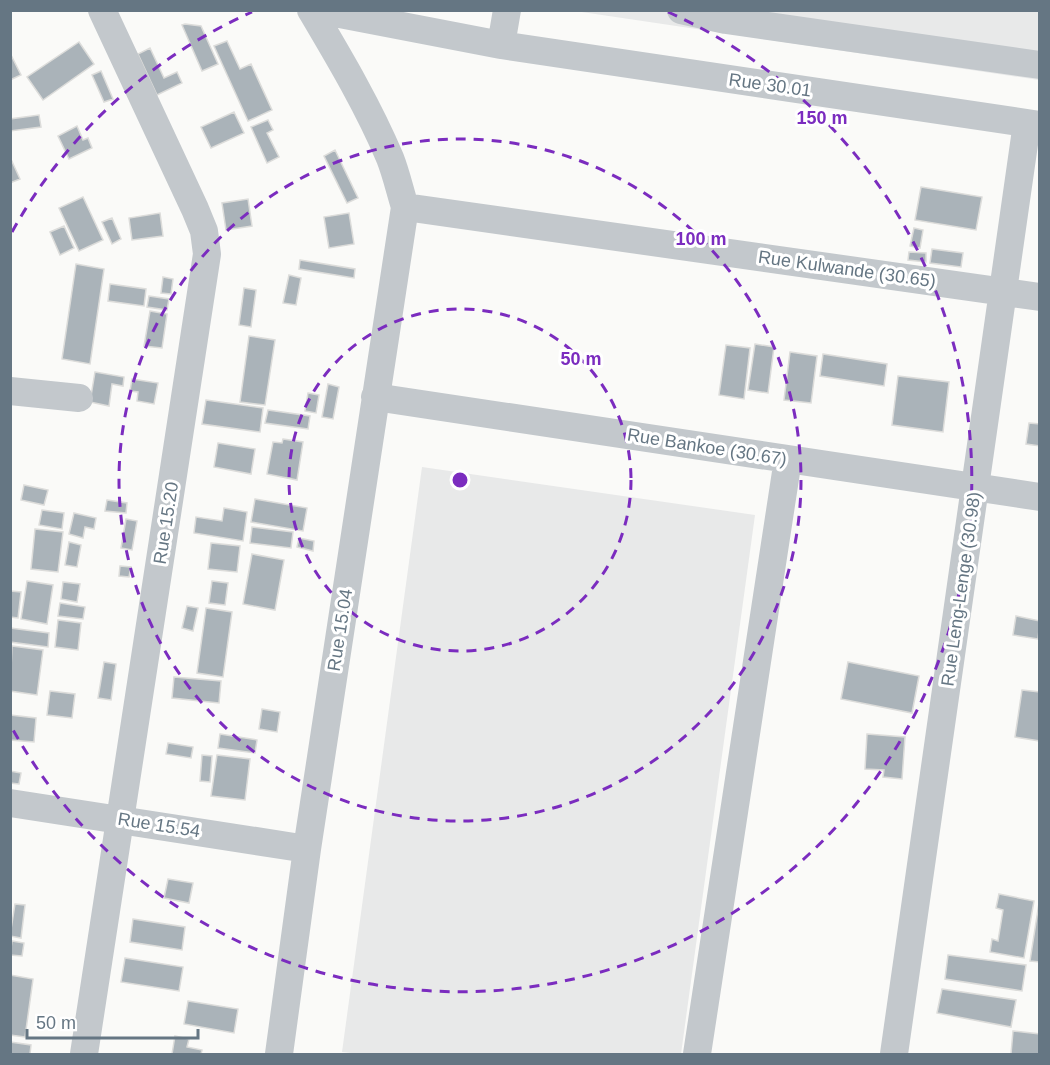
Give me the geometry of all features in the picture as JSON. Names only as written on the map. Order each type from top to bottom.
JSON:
[{"type":"street","name":"Rue 15.20","points":[[84,1054],[122,819],[207,254],[204,231],[195,209],[102,10]]},
{"type":"street","points":[[311,10],[355,85],[374,123],[391,160],[405,207]]},
{"type":"street","name":"Rue 30.01","points":[[319,10],[501,45],[1033,124]]},
{"type":"street","points":[[501,45],[507,10]]},
{"type":"street","points":[[681,10],[726,20],[1040,65]]},
{"type":"street","name":"Rue Leng-Lenge (30.98)","points":[[894,1054],[1004,292],[1033,124]]},
{"type":"street","name":"Rue Kulwande (30.65)","points":[[405,207],[1040,297]]},
{"type":"street","name":"Rue 15.04","points":[[279,1054],[307,849],[405,207]]},
{"type":"street","points":[[10,391],[79,398]]},
{"type":"street","name":"Rue Bankoe (30.67)","points":[[375,398],[1040,497]]},
{"type":"street","points":[[697,1054],[788,459]]},
{"type":"street","name":"Rue 15.54","points":[[10,803],[307,849]]},
{"type":"shaded area","points":[[575,11],[1039,11],[1039,80]]},
{"type":"shaded area","points":[[422,467],[755,515],[681,1054],[360,1054],[342,1052]]},
{"type":"building","points":[[182,25],[201,26],[218,64],[202,71]]},
{"type":"building","points":[[227,41],[240,69],[251,64],[272,110],[248,121],[214,46]]},
{"type":"building","points":[[79,42],[94,64],[43,100],[27,77]]},
{"type":"building","points":[[150,48],[164,78],[177,72],[182,83],[157,95],[138,54]]},
{"type":"building","points":[[10,53],[21,75],[10,80]]},
{"type":"building","points":[[101,71],[113,99],[104,102],[92,75]]},
{"type":"building","points":[[234,112],[244,133],[211,148],[201,127]]},
{"type":"building","points":[[39,115],[41,127],[10,131],[10,119]]},
{"type":"building","points":[[268,120],[273,130],[267,133],[279,157],[267,163],[251,127]]},
{"type":"building","points":[[77,126],[83,140],[88,138],[92,148],[69,159],[58,136]]},
{"type":"building","points":[[335,150],[358,198],[347,203],[324,156]]},
{"type":"building","points":[[10,157],[20,179],[10,183]]},
{"type":"building","points":[[921,187],[982,197],[976,230],[915,220]]},
{"type":"building","points":[[83,197],[103,240],[79,251],[59,208]]},
{"type":"building","points":[[248,199],[252,226],[226,230],[222,203]]},
{"type":"building","points":[[160,213],[163,236],[132,240],[129,218]]},
{"type":"building","points":[[349,213],[354,244],[329,248],[324,217]]},
{"type":"building","points":[[112,218],[121,239],[112,244],[102,222]]},
{"type":"building","points":[[64,226],[74,248],[60,255],[50,232]]},
{"type":"building","points":[[914,228],[923,230],[920,248],[910,246]]},
{"type":"building","points":[[932,249],[963,253],[961,267],[930,263]]},
{"type":"building","points":[[909,252],[926,253],[926,262],[908,260]]},
{"type":"building","points":[[300,260],[355,269],[354,278],[299,269]]},
{"type":"building","points":[[76,264],[104,269],[90,364],[62,359]]},
{"type":"building","points":[[289,275],[301,278],[296,305],[283,303]]},
{"type":"building","points":[[163,277],[173,279],[171,294],[161,293]]},
{"type":"building","points":[[110,284],[146,289],[144,306],[108,301]]},
{"type":"building","points":[[244,288],[256,290],[251,327],[239,325]]},
{"type":"building","points":[[149,296],[169,299],[167,310],[147,307]]},
{"type":"building","points":[[150,311],[167,314],[162,348],[144,346]]},
{"type":"building","points":[[249,336],[275,340],[265,405],[240,402]]},
{"type":"building","points":[[755,344],[774,347],[768,393],[748,390]]},
{"type":"building","points":[[726,345],[750,348],[744,399],[719,395]]},
{"type":"building","points":[[790,352],[817,356],[811,403],[784,400]]},
{"type":"building","points":[[823,354],[887,364],[884,386],[820,376]]},
{"type":"building","points":[[95,372],[124,377],[123,386],[112,384],[109,406],[90,402]]},
{"type":"building","points":[[898,376],[949,382],[943,432],[892,425]]},
{"type":"building","points":[[132,379],[158,383],[154,404],[137,401],[138,392],[130,391]]},
{"type":"building","points":[[328,384],[339,387],[333,419],[322,417]]},
{"type":"building","points":[[308,393],[319,395],[316,413],[305,411]]},
{"type":"building","points":[[206,400],[263,408],[260,432],[202,424]]},
{"type":"building","points":[[268,410],[310,416],[308,429],[265,423]]},
{"type":"building","points":[[1029,423],[1040,424],[1040,446],[1026,444]]},
{"type":"building","points":[[283,439],[303,442],[297,480],[267,474],[273,442],[282,443]]},
{"type":"building","points":[[218,443],[255,449],[251,474],[214,467]]},
{"type":"building","points":[[24,485],[48,490],[44,505],[21,500]]},
{"type":"building","points":[[255,499],[307,508],[303,531],[251,522]]},
{"type":"building","points":[[107,500],[127,503],[126,513],[105,511]]},
{"type":"building","points":[[224,508],[247,512],[243,541],[194,533],[196,517],[222,521]]},
{"type":"building","points":[[42,510],[64,513],[62,529],[39,525]]},
{"type":"building","points":[[74,513],[96,518],[94,529],[85,527],[83,538],[69,534]]},
{"type":"building","points":[[126,519],[137,521],[132,550],[121,548]]},
{"type":"building","points":[[252,527],[293,532],[291,548],[250,543]]},
{"type":"building","points":[[35,529],[63,532],[58,572],[31,569]]},
{"type":"building","points":[[299,538],[314,541],[313,551],[297,547]]},
{"type":"building","points":[[69,542],[81,545],[77,567],[65,565]]},
{"type":"building","points":[[211,543],[240,546],[237,572],[208,569]]},
{"type":"building","points":[[252,554],[284,560],[275,610],[243,604]]},
{"type":"building","points":[[120,566],[131,567],[129,577],[119,576]]},
{"type":"building","points":[[27,581],[53,585],[47,624],[21,619]]},
{"type":"building","points":[[212,581],[228,583],[225,605],[209,603]]},
{"type":"building","points":[[63,582],[80,584],[77,602],[61,599]]},
{"type":"building","points":[[10,591],[21,592],[18,618],[10,617]]},
{"type":"building","points":[[60,603],[85,607],[83,619],[58,616]]},
{"type":"building","points":[[187,606],[198,608],[193,631],[182,628]]},
{"type":"building","points":[[206,608],[232,612],[223,677],[197,673]]},
{"type":"building","points":[[1016,616],[1040,621],[1038,639],[1013,635]]},
{"type":"building","points":[[58,620],[81,623],[78,650],[55,647]]},
{"type":"building","points":[[10,628],[49,633],[48,647],[10,642]]},
{"type":"building","points":[[12,646],[43,650],[37,695],[10,691]]},
{"type":"building","points":[[104,662],[116,664],[111,700],[98,698]]},
{"type":"building","points":[[848,662],[919,676],[912,713],[841,699]]},
{"type":"building","points":[[174,677],[221,681],[219,703],[172,698]]},
{"type":"building","points":[[1022,690],[1040,692],[1040,741],[1015,737]]},
{"type":"building","points":[[50,691],[75,694],[72,718],[47,715]]},
{"type":"building","points":[[262,709],[280,712],[277,732],[259,729]]},
{"type":"building","points":[[10,715],[36,718],[34,742],[10,740]]},
{"type":"building","points":[[220,734],[257,740],[255,753],[218,748]]},
{"type":"building","points":[[867,734],[905,737],[902,779],[883,777],[884,770],[865,769]]},
{"type":"building","points":[[168,743],[193,747],[191,758],[166,754]]},
{"type":"building","points":[[202,755],[212,756],[210,782],[200,781]]},
{"type":"building","points":[[217,755],[250,759],[245,800],[211,796]]},
{"type":"building","points":[[10,771],[21,773],[19,784],[10,783]]},
{"type":"building","points":[[168,879],[193,883],[189,903],[164,898]]},
{"type":"building","points":[[999,894],[1034,901],[1024,958],[990,952],[992,939],[998,941],[1003,910],[996,908]]},
{"type":"building","points":[[1040,903],[1040,962],[1030,961]]},
{"type":"building","points":[[15,904],[25,905],[21,938],[10,936]]},
{"type":"building","points":[[133,919],[185,927],[182,950],[130,942]]},
{"type":"building","points":[[12,941],[24,943],[22,956],[10,955]]},
{"type":"building","points":[[948,955],[1026,965],[1022,991],[945,979]]},
{"type":"building","points":[[125,958],[183,967],[179,991],[121,982]]},
{"type":"building","points":[[10,975],[33,979],[25,1037],[10,1035]]},
{"type":"building","points":[[942,989],[1016,1000],[1011,1027],[937,1013]]},
{"type":"building","points":[[188,1001],[238,1009],[234,1033],[184,1024]]},
{"type":"building","points":[[1013,1031],[1040,1034],[1040,1054],[1011,1054]]},
{"type":"building","points":[[175,1036],[189,1039],[187,1047],[202,1050],[201,1054],[172,1054]]},
{"type":"building","points":[[10,1042],[31,1045],[30,1054],[10,1054]]}]
